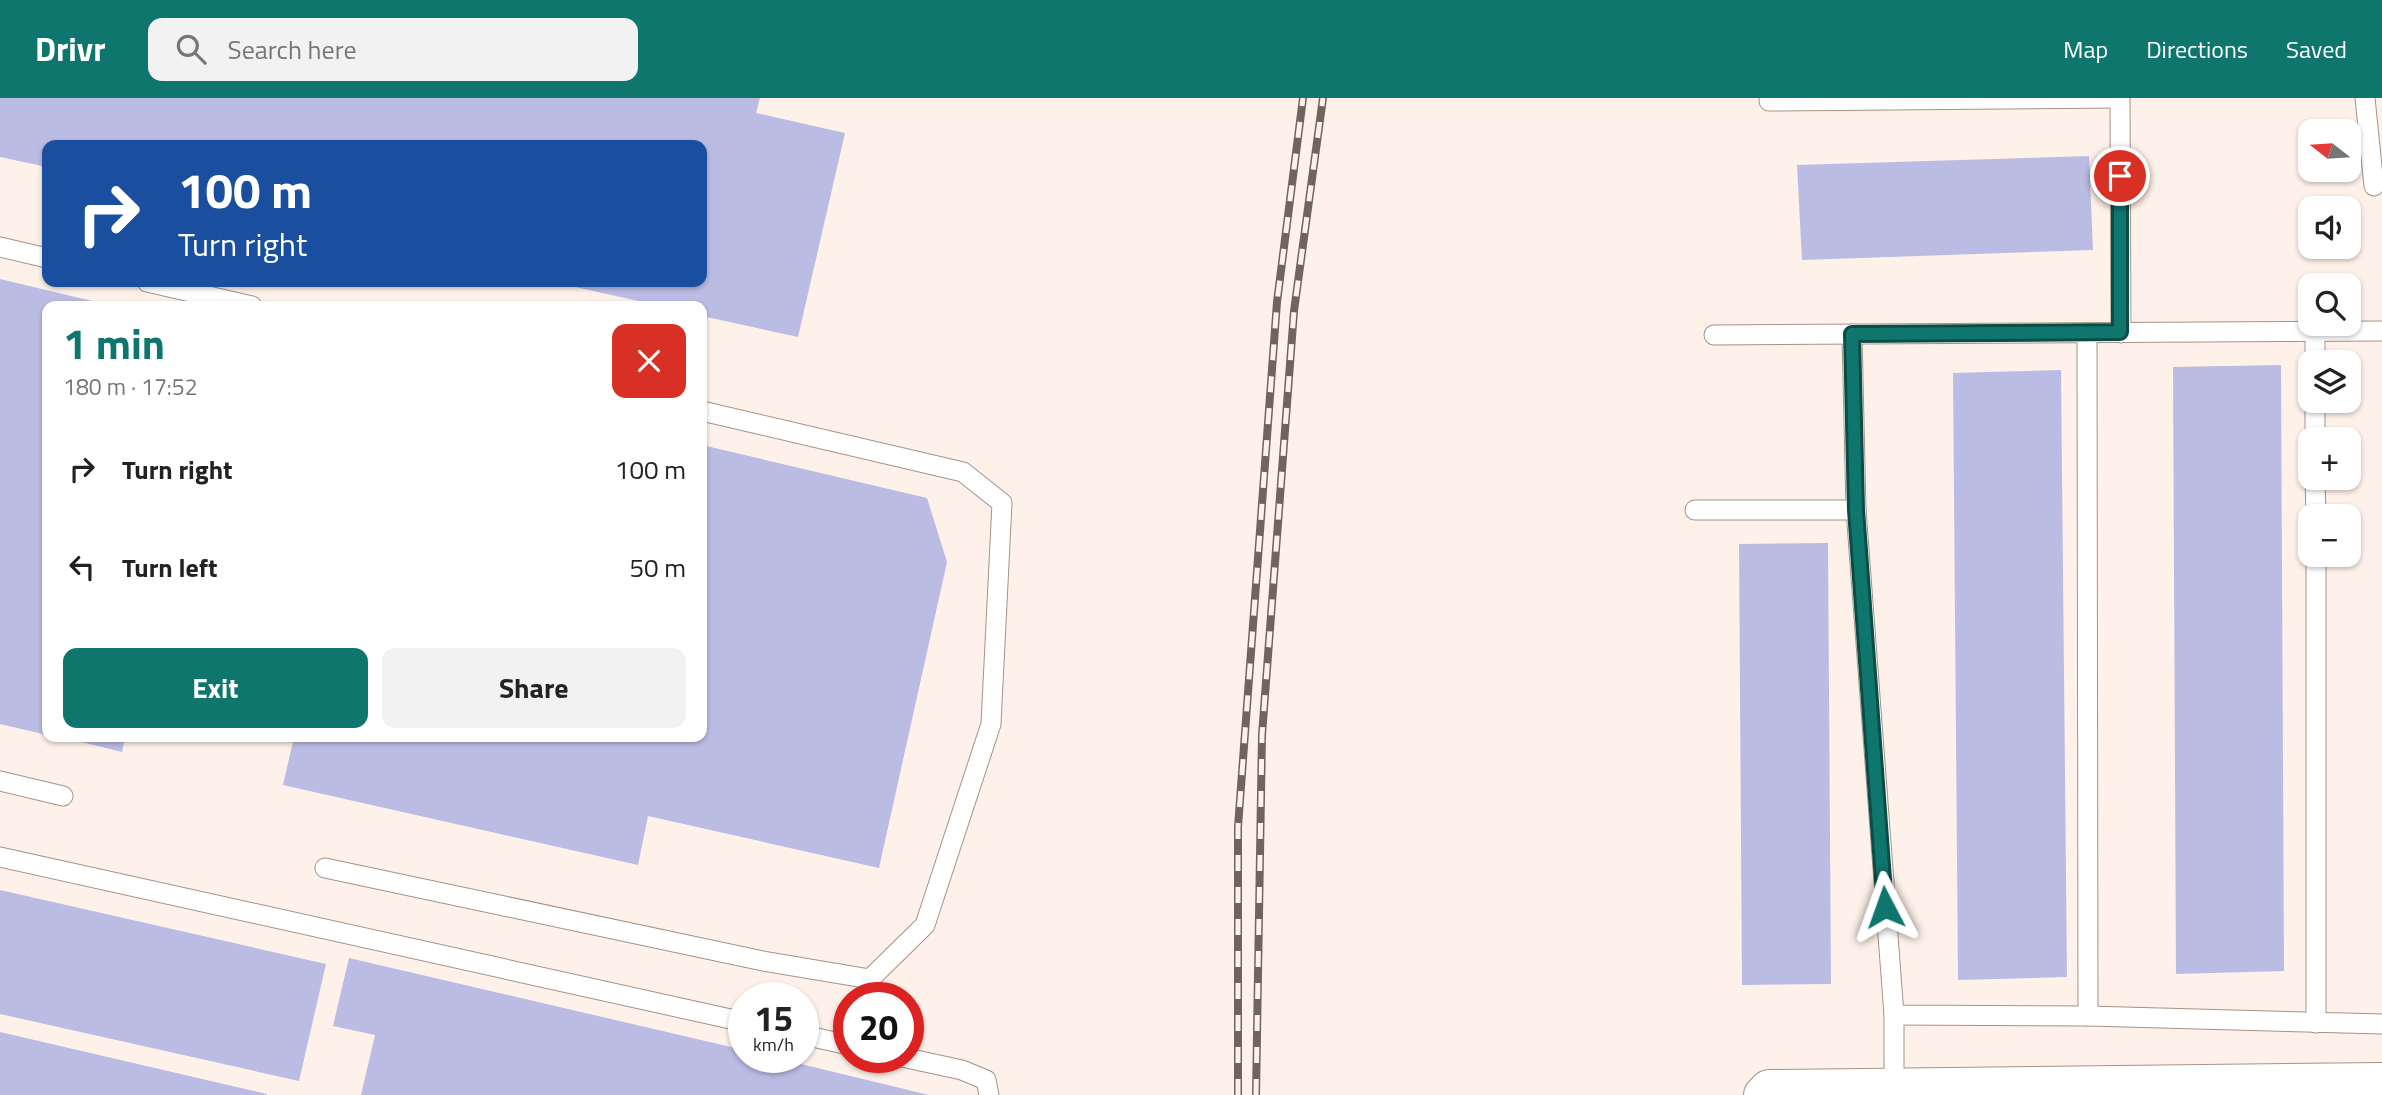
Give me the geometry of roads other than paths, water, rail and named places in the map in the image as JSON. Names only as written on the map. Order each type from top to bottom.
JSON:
[{"type":"street","points":[[1763,1095],[1769,1089],[2105,1090],[2382,1082]]},
{"type":"lane","points":[[1769,101],[2120,98],[2120,332]]},
{"type":"lane","points":[[2365,98],[2374,186]]},
{"type":"lane","points":[[0,247],[42,257]]},
{"type":"lane","points":[[169,287],[230,301]]},
{"type":"lane","points":[[2361,331],[2382,331]]},
{"type":"lane","points":[[1714,335],[2298,332]]},
{"type":"lane","points":[[2087,333],[2088,1016]]},
{"type":"lane","points":[[1852,334],[1856,510],[1894,1015],[1894,1088]]},
{"type":"lane","points":[[325,867],[763,961],[870,979],[925,925],[990,723],[1002,503],[963,472],[707,412]]},
{"type":"lane","points":[[1695,510],[1856,510]]},
{"type":"lane","points":[[2316,567],[2316,1023]]},
{"type":"lane","points":[[0,781],[63,796]]},
{"type":"lane","points":[[0,857],[728,1018]]},
{"type":"lane","points":[[1894,1015],[2088,1016],[2382,1024]]},
{"type":"lane","points":[[924,1062],[962,1070],[986,1080],[989,1095]]},
{"type":"railway","points":[[1238,1095],[1238,827],[1277,302],[1303,98]]},
{"type":"railway","points":[[1256,1095],[1262,735],[1294,311],[1323,98]]}]
